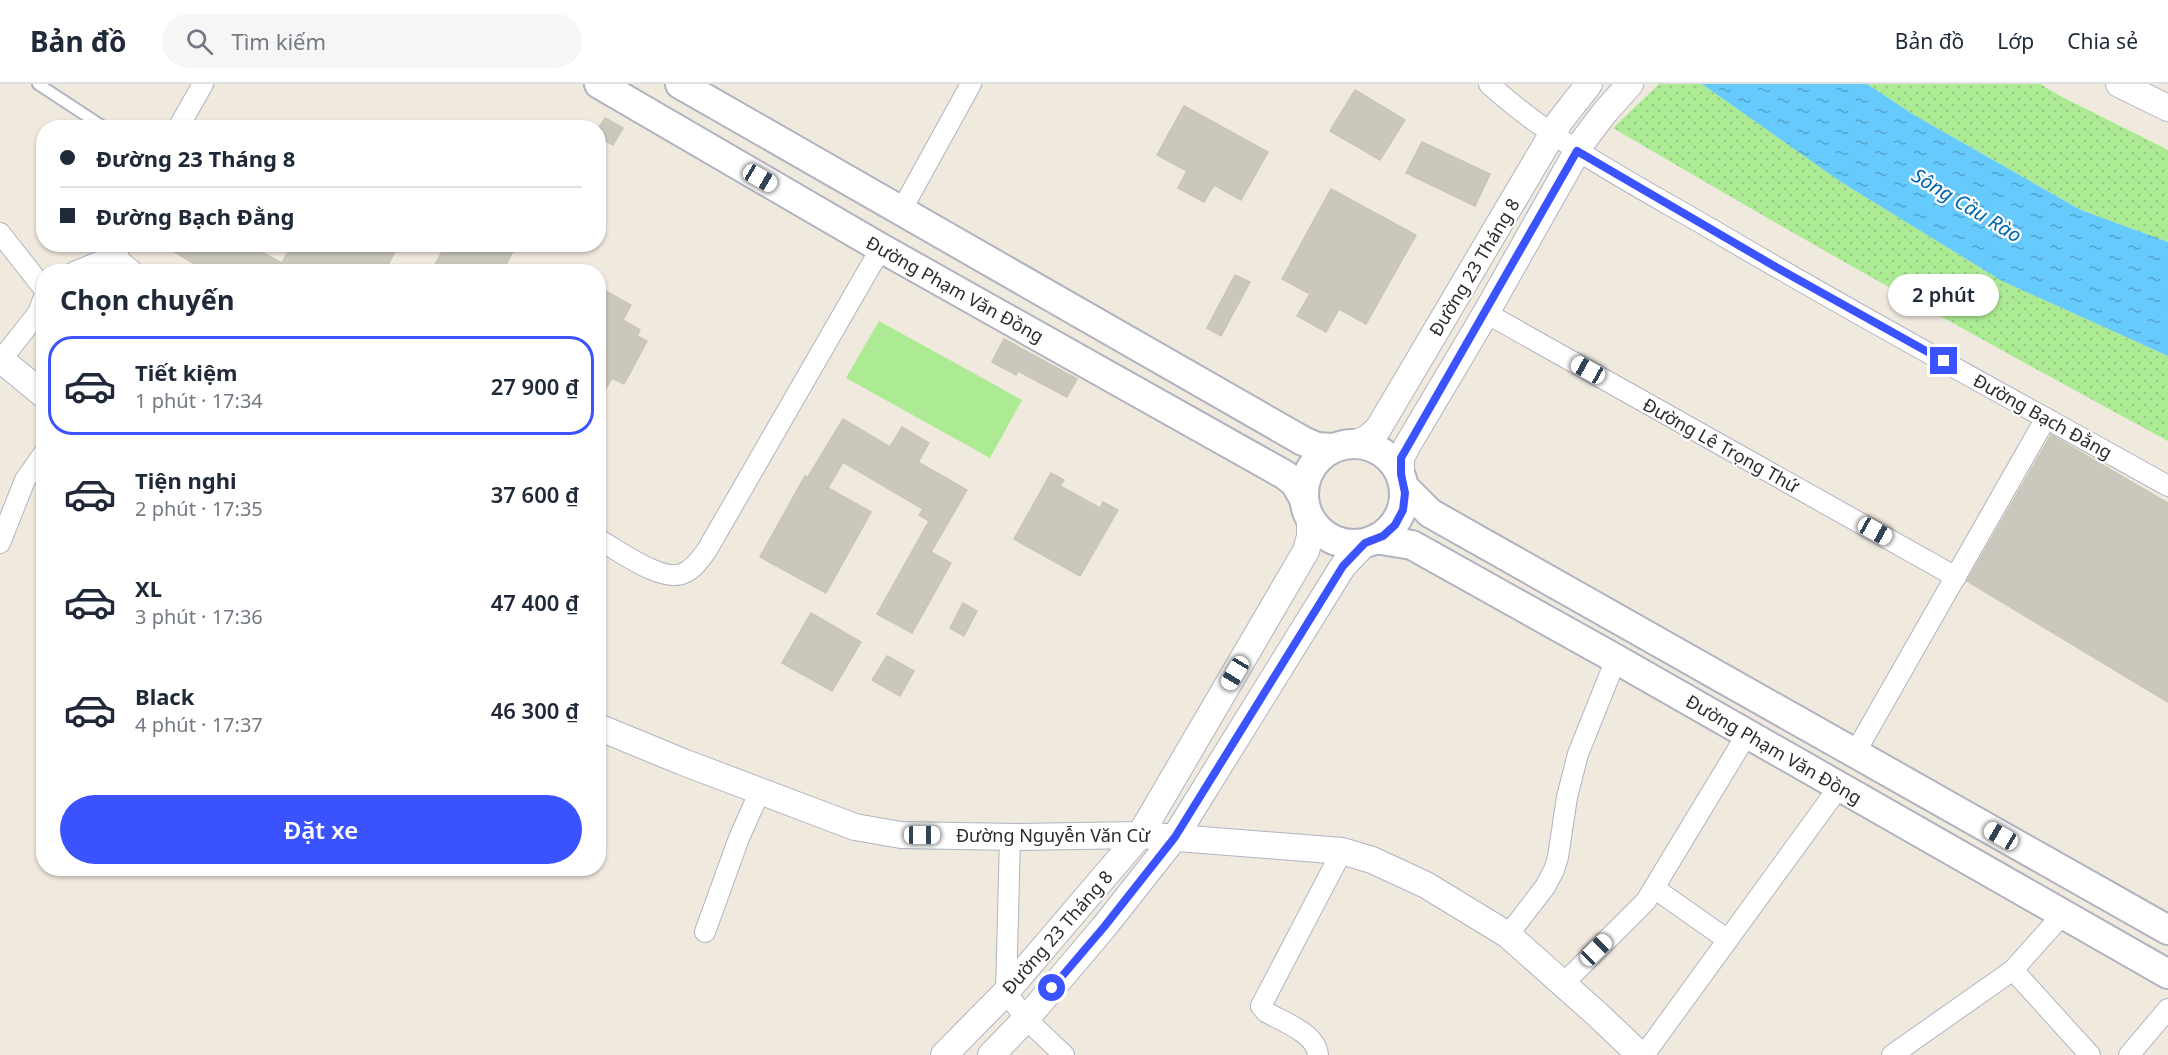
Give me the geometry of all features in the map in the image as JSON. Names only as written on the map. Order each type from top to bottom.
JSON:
[{"type":"main road","name":"Đường Phạm Văn Đồng","points":[[599,84],[881,249],[1070,353],[1285,476],[1295,483],[1307,508]]},
{"type":"main road","points":[[680,84],[1303,441],[1317,447],[1366,445],[1381,451],[1394,462],[1402,481],[1405,493],[1403,510],[1395,525],[1383,536],[1370,541],[1352,544],[1337,542],[1324,535],[1307,508],[1305,482],[1311,468],[1320,457],[1344,446]]},
{"type":"main road","points":[[881,249],[901,211]]},
{"type":"main road","name":"Đường Phạm Văn Đồng","points":[[1402,481],[1430,513],[2168,930]]},
{"type":"main road","name":"Đường Phạm Văn Đồng","points":[[1370,541],[1412,545],[2168,974]]},
{"type":"street","points":[[183,120],[203,84]]},
{"type":"street","points":[[901,211],[971,84]]},
{"type":"street","name":"Đường Bạch Đằng","points":[[1489,84],[1505,99],[1577,151],[1781,270],[2168,486]]},
{"type":"street","name":"Đường 23 Tháng 8","points":[[1344,446],[1368,438],[1378,429],[1553,133],[1589,84]]},
{"type":"street","name":"Đường 23 Tháng 8","points":[[1402,481],[1401,458],[1577,151],[1605,112],[1630,84]]},
{"type":"street","points":[[2120,84],[2168,108]]},
{"type":"street","points":[[0,233],[36,280]]},
{"type":"street","points":[[606,543],[663,575],[676,576],[686,573],[698,562],[881,249]]},
{"type":"street","points":[[89,264],[112,252]]},
{"type":"street","name":"Đường Lê Trọng Thứ","points":[[1486,313],[1956,577]]},
{"type":"street","points":[[36,315],[1,359],[36,388]]},
{"type":"street","points":[[1855,753],[2046,418]]},
{"type":"street","points":[[0,543],[25,480],[36,464]]},
{"type":"street","name":"Đường 23 Tháng 8","points":[[944,1055],[1006,992],[1140,835],[1306,551],[1310,536],[1307,508]]},
{"type":"street","name":"Đường 23 Tháng 8","points":[[991,1055],[1026,1019],[1104,927],[1175,837],[1343,566],[1370,541]]},
{"type":"street","points":[[1508,935],[1545,887],[1554,870],[1567,797],[1578,754],[1616,659]]},
{"type":"street","name":"Đường Nguyễn Văn Cừ","points":[[606,730],[855,827],[901,835],[1010,837],[1140,835],[1342,851],[1372,860],[1426,885],[1508,935],[1642,1055]]},
{"type":"street","points":[[1563,984],[1646,901],[1747,734]]},
{"type":"street","points":[[1642,1055],[1839,787]]},
{"type":"street","points":[[705,932],[739,838],[760,790]]},
{"type":"street","points":[[1010,837],[1006,992],[1026,1019],[1064,1055]]},
{"type":"street","points":[[1318,1055],[1315,1044],[1309,1037],[1266,1012],[1261,1006],[1342,851]]},
{"type":"street","points":[[1654,888],[1728,940]]},
{"type":"street","points":[[1892,1055],[2013,970],[2063,914]]},
{"type":"street","points":[[2013,970],[2090,1055]]},
{"type":"street","points":[[2129,1055],[2168,1009]]},
{"type":"lane","points":[[38,84],[93,120]]},
{"type":"green space","points":[[1659,84],[1702,84],[1841,182],[2002,281],[2168,356],[2168,441],[1889,287],[1613,128]]},
{"type":"green space","points":[[1867,84],[2040,84],[2168,150],[2168,242],[2081,210],[1914,115]]},
{"type":"green space","points":[[879,321],[1022,400],[990,458],[846,378]]},
{"type":"water","name":"Sông Cầu Rào","points":[[1702,84],[1867,84],[1914,115],[2081,210],[2168,242],[2168,356],[2002,281],[1841,182]]},
{"type":"building","points":[[1355,90],[1405,120],[1380,160],[1330,131]]},
{"type":"building","points":[[1184,106],[1268,152],[1241,200],[1214,185],[1204,202],[1178,188],[1187,171],[1157,155]]},
{"type":"building","points":[[605,118],[623,128],[613,145],[606,141],[606,120],[604,120]]},
{"type":"building","points":[[1422,142],[1490,174],[1475,206],[1406,173]]},
{"type":"building","points":[[1331,189],[1416,235],[1366,324],[1339,309],[1326,332],[1297,316],[1310,294],[1282,279]]},
{"type":"building","points":[[174,252],[262,252],[282,263],[288,252],[395,252],[388,264],[195,264]]},
{"type":"building","points":[[442,252],[513,252],[506,264],[435,264]]},
{"type":"building","points":[[1235,275],[1250,282],[1221,336],[1207,328]]},
{"type":"building","points":[[606,291],[631,305],[623,320],[640,330],[637,336],[647,341],[624,384],[612,378],[606,388]]},
{"type":"building","points":[[1004,339],[1077,379],[1067,397],[1018,371],[1016,375],[992,362]]},
{"type":"building","points":[[843,419],[890,447],[902,427],[929,443],[918,462],[967,490],[931,552],[951,563],[912,633],[877,614],[929,521],[919,515],[923,509],[843,462],[828,488],[871,512],[826,593],[760,557],[805,476],[808,477]]},
{"type":"building","points":[[2051,435],[2168,503],[2168,702],[1967,581]]},
{"type":"building","points":[[1051,473],[1064,480],[1060,486],[1100,508],[1103,502],[1118,510],[1080,576],[1014,539]]},
{"type":"building","points":[[963,603],[977,611],[964,636],[950,628]]},
{"type":"building","points":[[811,613],[861,642],[832,691],[782,663]]},
{"type":"building","points":[[887,656],[914,671],[900,696],[872,680]]},
{"type":"route","points":[[1052,988],[1175,837],[1343,566],[1365,543],[1383,536],[1395,525],[1403,510],[1405,493],[1401,474],[1401,458],[1577,151],[1781,270],[1944,361]]}]
